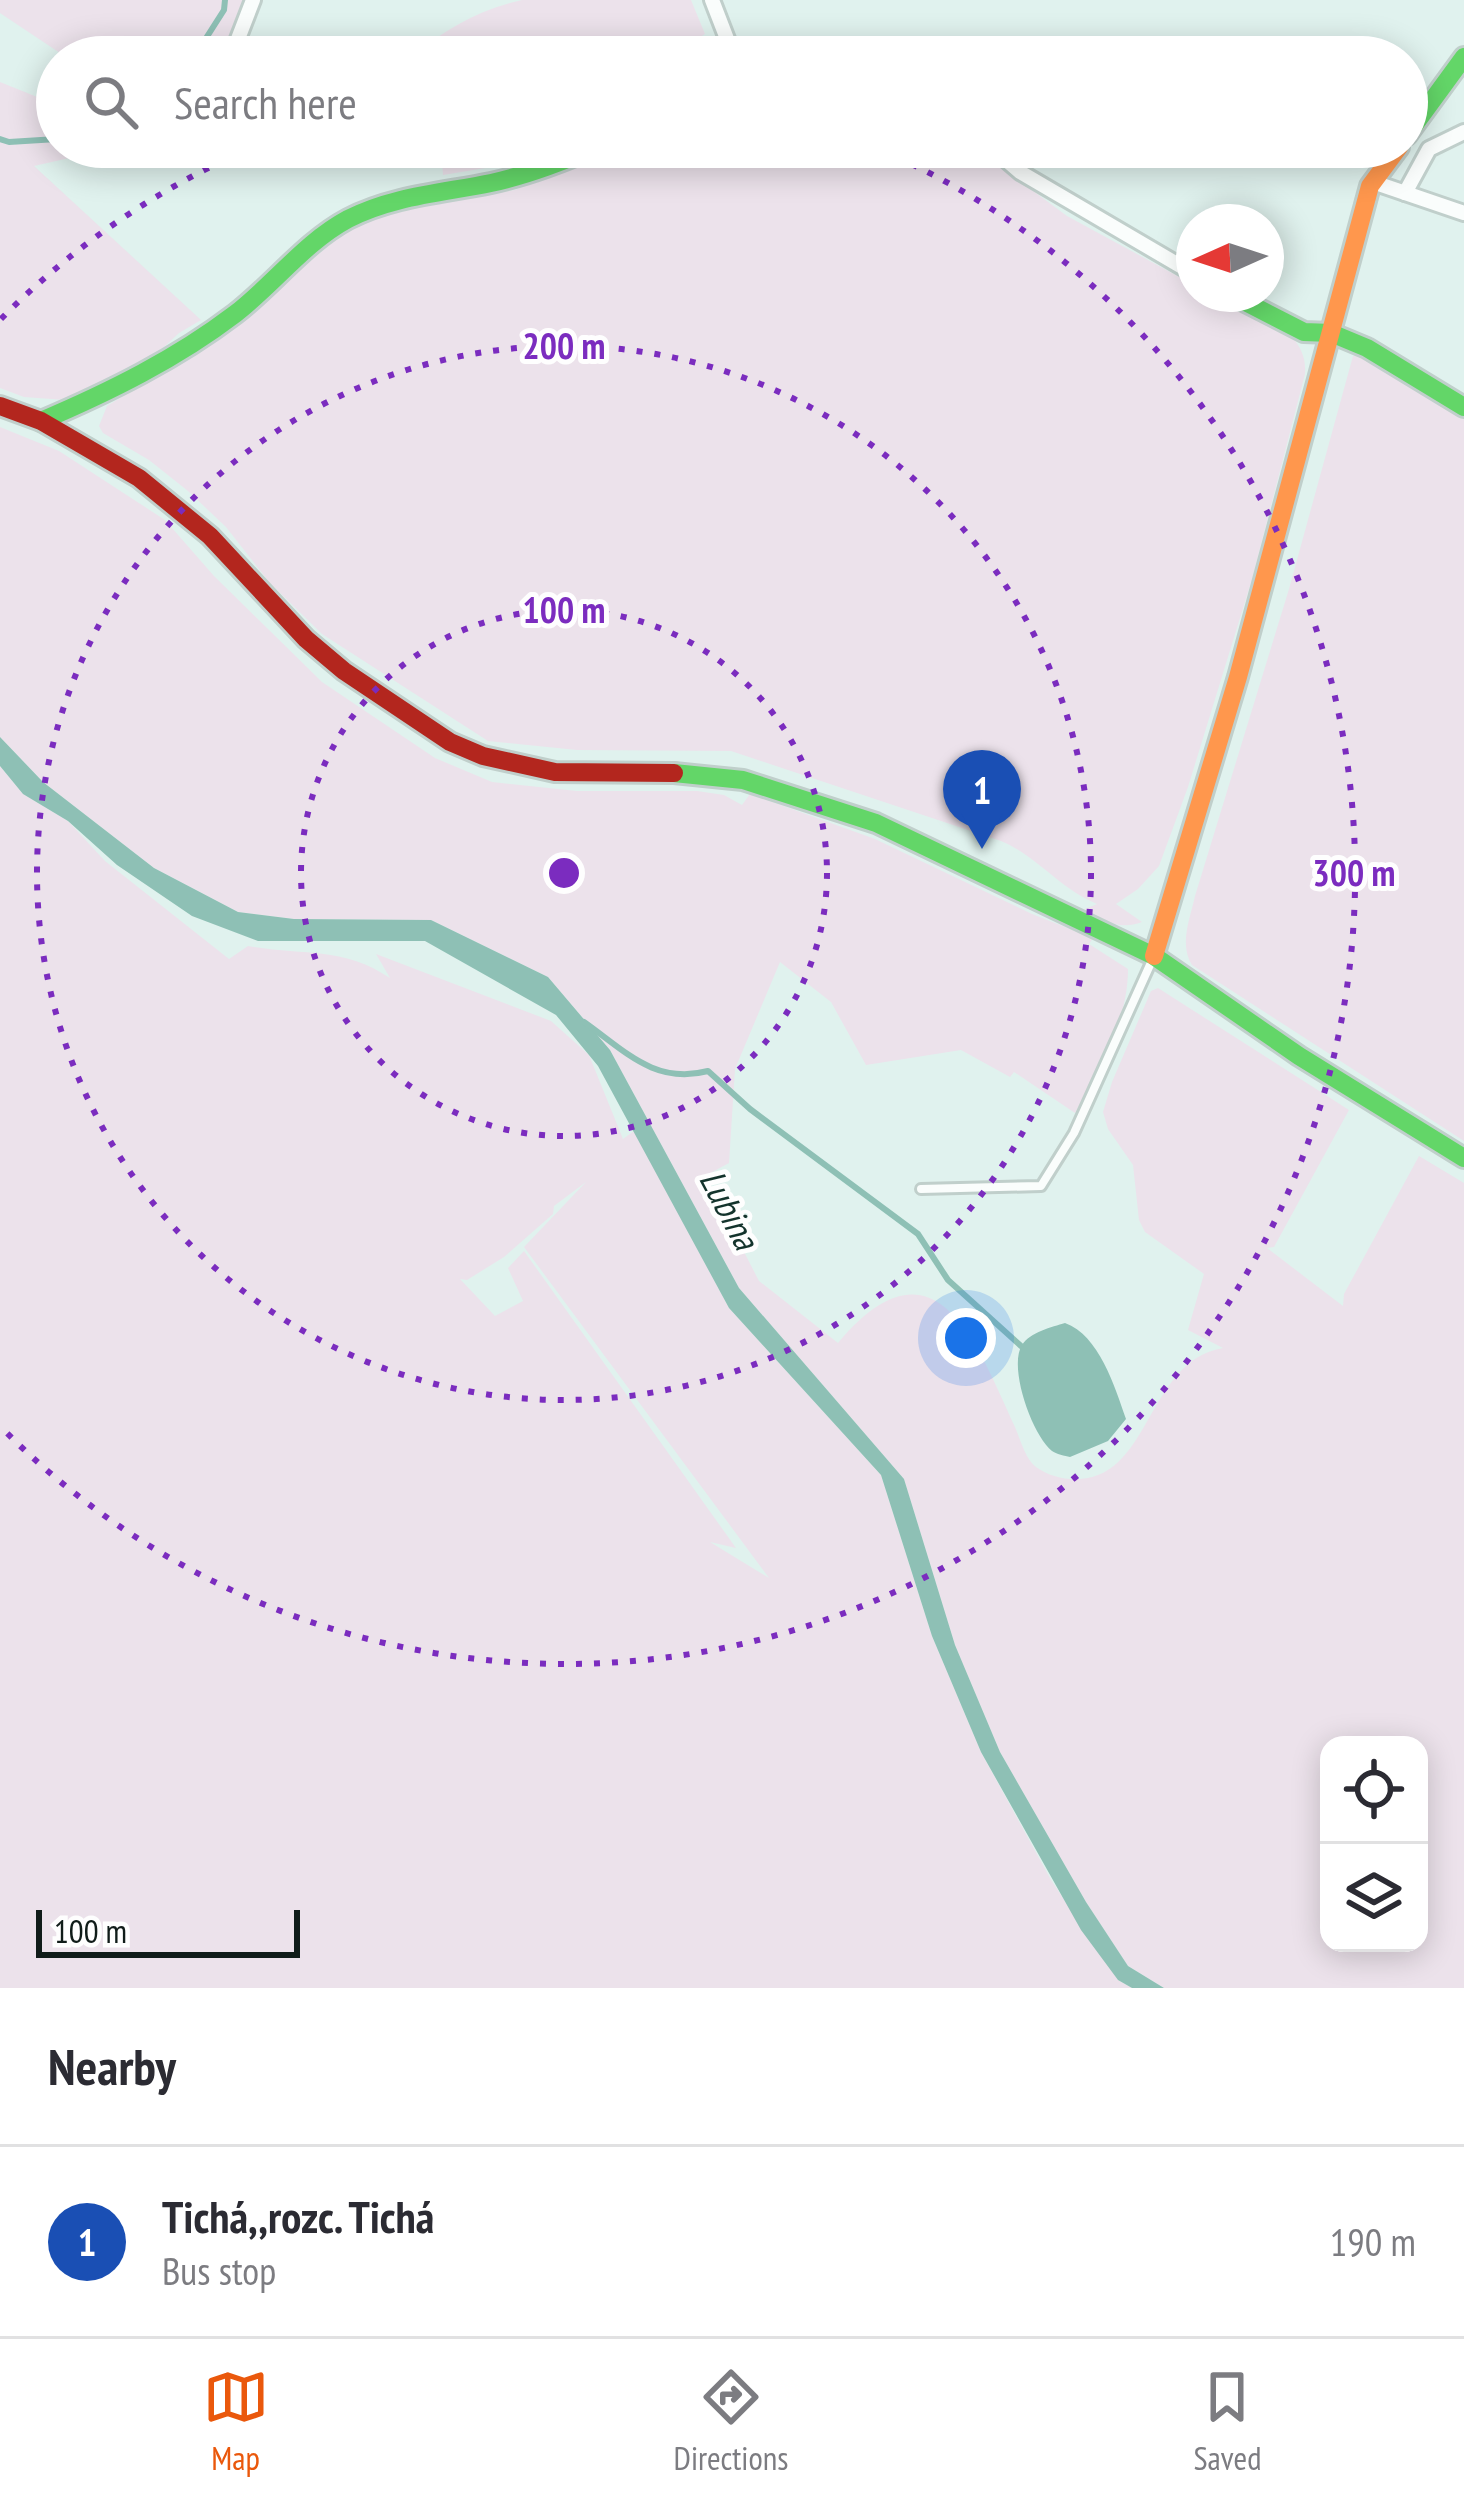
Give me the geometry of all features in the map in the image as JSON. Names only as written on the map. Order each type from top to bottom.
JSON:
[{"type":"street","points":[[239,36],[253,0]]},
{"type":"street","points":[[712,0],[726,36]]},
{"type":"street","points":[[1428,106],[1464,57]]},
{"type":"street","points":[[1428,151],[1464,132]]},
{"type":"street","points":[[41,421],[104,396],[152,369],[251,302],[333,228],[369,210],[409,194],[478,186],[550,168]]},
{"type":"street","points":[[1015,168],[1176,263]]},
{"type":"street","points":[[1154,956],[1238,677],[1373,182],[1383,168]]},
{"type":"street","points":[[1405,193],[1419,168]]},
{"type":"street","points":[[1373,182],[1464,213]]},
{"type":"street","points":[[1265,312],[1304,332],[1330,334],[1366,348],[1464,407]]},
{"type":"street","points":[[0,406],[105,454],[173,503],[306,639],[376,697],[450,742],[483,756],[556,772],[697,773],[743,779],[876,824],[1154,956],[1299,1056],[1464,1158]]},
{"type":"lane","points":[[921,1189],[1041,1186],[1074,1133],[1154,956]]},
{"type":"shaded area","points":[[0,0],[247,0],[232,36],[36,37],[0,13]]},
{"type":"shaded area","points":[[522,0],[691,0],[705,34],[440,36],[491,9]]},
{"type":"shaded area","points":[[0,82],[36,97],[34,166],[201,320],[153,357],[65,400],[24,397],[0,388]]},
{"type":"shaded area","points":[[442,168],[485,168],[443,175]]},
{"type":"shaded area","points":[[568,168],[1002,168],[1067,216],[1176,275],[1176,312],[1246,312],[1291,335],[1304,358],[1305,374],[1252,579],[1159,866],[1116,904],[1142,922],[1120,925],[1099,918],[1085,909],[1097,904],[1001,841],[731,751],[577,750],[488,741],[322,634],[188,491],[149,460],[103,433],[99,426],[107,406],[189,356],[342,234],[378,211],[515,190]]},
{"type":"shaded area","points":[[1353,356],[1363,356],[1464,418],[1464,1141],[1192,965],[1186,949],[1195,896],[1289,589]]},
{"type":"shaded area","points":[[0,427],[59,451],[165,520],[214,576],[322,682],[435,758],[492,782],[577,791],[697,791],[724,795],[742,805],[750,794],[875,839],[1093,938],[1089,944],[1128,969],[1127,988],[1110,1044],[1075,1113],[1014,1072],[1010,1077],[961,1050],[866,1065],[831,1002],[780,962],[735,1069],[729,1163],[705,1176],[759,1281],[838,1343],[872,1310],[901,1296],[926,1297],[948,1310],[984,1362],[1032,1464],[1057,1477],[1080,1479],[1103,1473],[1122,1459],[1179,1373],[1198,1357],[1223,1348],[1188,1330],[1204,1274],[1145,1232],[1139,1220],[1133,1165],[1108,1129],[1103,1112],[1151,991],[1158,988],[1349,1110],[1274,1247],[1267,1248],[1343,1306],[1344,1294],[1419,1156],[1464,1183],[1464,1988],[1164,1988],[1128,1966],[1000,1752],[955,1645],[904,1479],[739,1288],[610,1050],[548,977],[431,920],[294,919],[238,912],[154,868],[43,782],[0,737]]},
{"type":"shaded area","points":[[0,737],[43,782],[154,868],[238,912],[294,919],[431,920],[548,977],[610,1050],[739,1288],[904,1479],[955,1645],[1000,1752],[1128,1966],[1164,1988],[1132,1988],[1118,1980],[1081,1930],[981,1752],[932,1636],[881,1475],[729,1308],[598,1066],[556,1015],[425,941],[258,941],[192,916],[117,865],[68,821],[23,794],[0,766]]},
{"type":"shaded area","points":[[0,766],[23,794],[68,821],[105,861],[229,959],[248,946],[321,954],[355,961],[390,978],[376,954],[551,1021],[589,1055],[623,1139],[634,1131],[729,1308],[881,1475],[932,1636],[981,1752],[1051,1880],[1118,1980],[1132,1988],[0,1988]],"holes":[[[586,1182],[524,1247],[769,1578],[710,1542],[736,1548],[524,1251],[508,1268],[523,1301],[495,1316],[460,1279],[467,1280],[504,1257],[553,1214],[554,1206]]]},
{"type":"shaded area","points":[[1065,1323],[1096,1350],[1126,1419],[1108,1441],[1070,1457],[1044,1443],[1024,1400],[1018,1369],[1018,1355],[1026,1340]]},
{"type":"waterway","points":[[207,36],[225,0]]},
{"type":"waterway","points":[[0,139],[36,140]]},
{"type":"waterway","points":[[584,1022],[656,1069],[689,1074],[708,1071],[750,1109],[918,1234],[948,1280],[1021,1346]]},
{"type":"traffic: fast","points":[[1428,106],[1464,57]]},
{"type":"traffic: fast","points":[[41,421],[189,346],[235,314],[318,239],[348,219],[400,200],[543,168]]},
{"type":"traffic: fast","points":[[1265,312],[1304,332],[1331,333],[1367,348],[1464,407]]},
{"type":"traffic: fast","points":[[674,773],[743,780],[876,823],[1154,956],[1299,1056],[1464,1158]]},
{"type":"traffic: slow","points":[[1154,956],[1238,677],[1370,186],[1383,168]]},
{"type":"traffic: jam","points":[[0,406],[41,421],[139,478],[210,536],[306,639],[344,671],[450,742],[483,756],[555,772],[674,773]]},
{"type":"place","name":"Tichá,,rozc. Tichá","points":[[982,849]]},
{"type":"water label","name":"Lubina","points":[[730,1209]]}]
